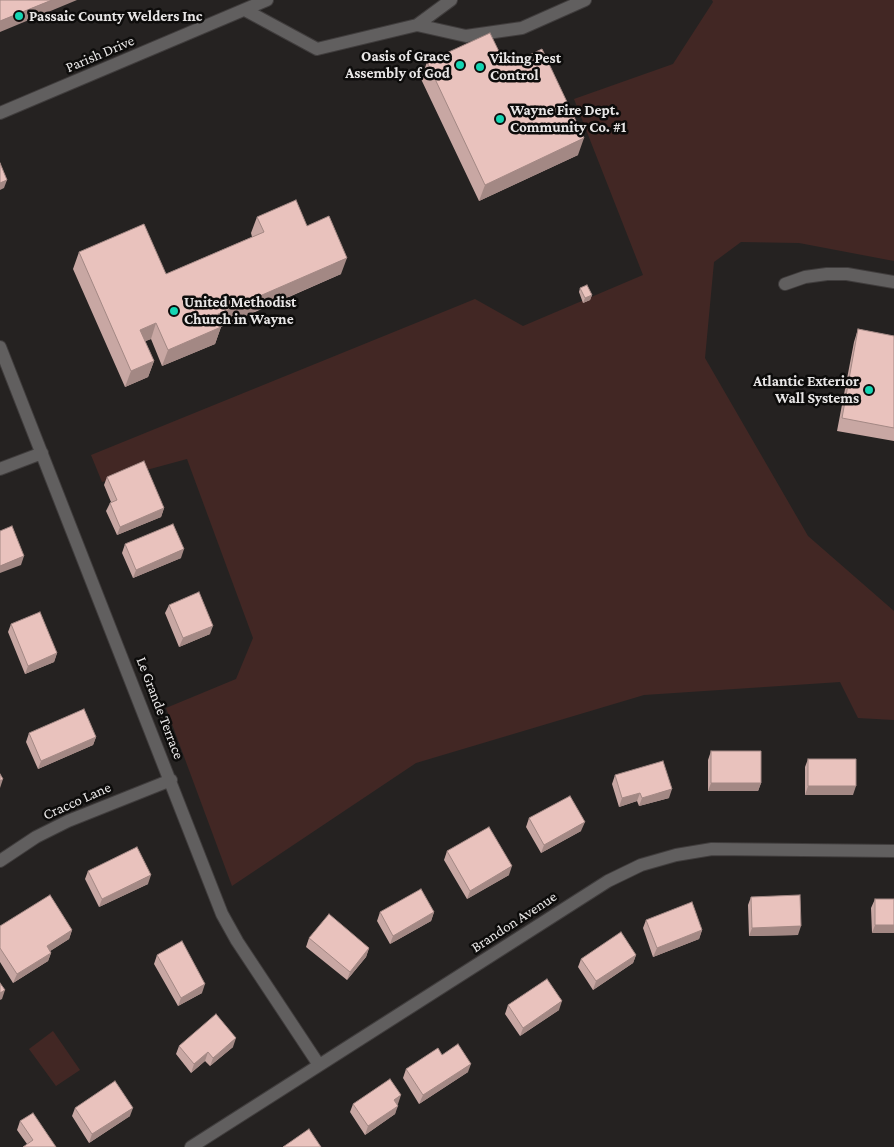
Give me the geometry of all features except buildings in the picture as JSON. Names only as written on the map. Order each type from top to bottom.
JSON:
[{"type":"street","name":"Parish Drive","points":[[0,113],[267,0]]},
{"type":"street","points":[[245,10],[317,49],[417,25],[451,0]]},
{"type":"street","points":[[417,25],[466,36],[476,35],[522,28],[585,0]]},
{"type":"street","points":[[785,284],[805,277],[827,274],[847,274],[894,282]]},
{"type":"street","name":"Le Grande Terrace","points":[[0,347],[222,914],[237,941],[319,1066]]},
{"type":"street","points":[[0,469],[42,453]]},
{"type":"street","name":"Cracco Lane","points":[[0,861],[36,837],[68,821],[171,780]]},
{"type":"street","name":"Brandon Avenue","points":[[191,1147],[608,881],[641,865],[676,855],[712,849],[894,851]]},
{"type":"shaded area","points":[[712,0],[894,0],[894,261],[799,243],[741,242],[714,262],[705,358],[808,536],[894,611],[894,720],[858,718],[840,682],[644,695],[416,763],[232,886],[166,708],[236,679],[253,638],[187,459],[102,482],[91,455],[475,299],[523,326],[643,275],[574,99],[673,64],[713,2]]},
{"type":"shaded area","points":[[53,1031],[80,1070],[56,1086],[29,1049]]},
{"type":"place","name":"Passaic County Welders Inc","points":[[19,16]]},
{"type":"place","name":"Oasis of Grace Assembly of God","points":[[460,65]]},
{"type":"place","name":"Viking Pest Control","points":[[480,67]]},
{"type":"place","name":"Wayne Fire Dept. Community Co. #1","points":[[500,119]]},
{"type":"place","name":"United Methodist Church in Wayne","points":[[174,311]]},
{"type":"place","name":"Atlantic Exterior Wall Systems","points":[[869,390]]}]
